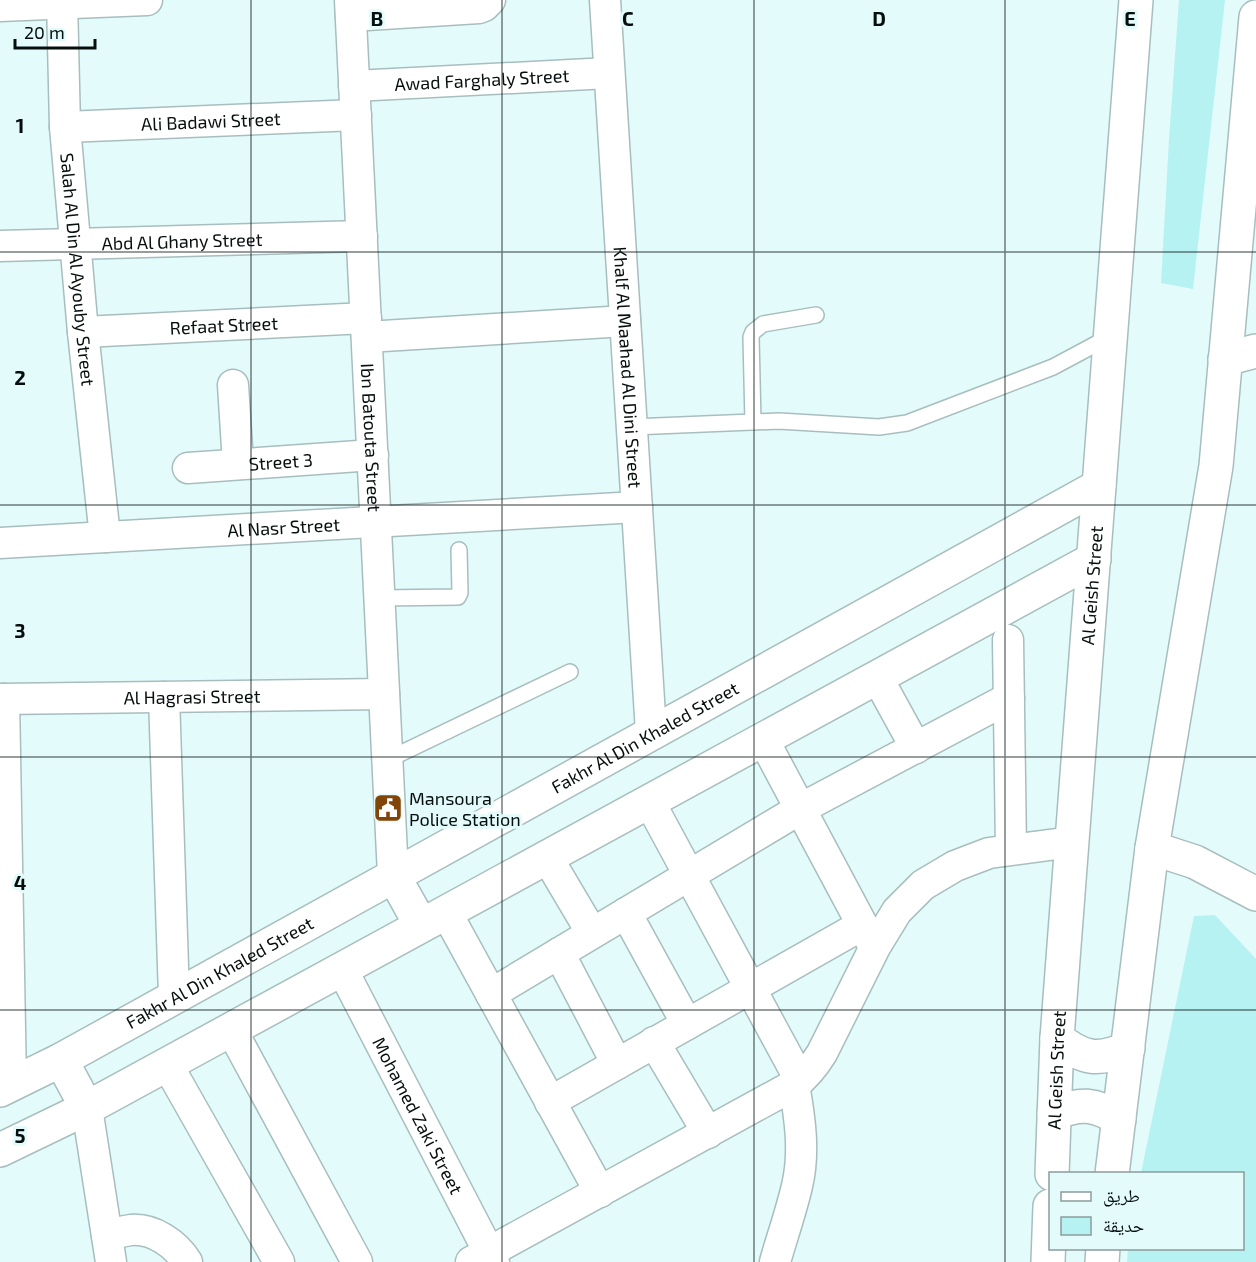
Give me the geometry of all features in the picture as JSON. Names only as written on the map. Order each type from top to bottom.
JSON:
[{"type":"main road","name":"Al Geish Street","points":[[1052,1172],[1057,1038],[1136,0]]},
{"type":"main road","points":[[1112,1172],[1152,848],[1215,466],[1255,34]]},
{"type":"main road","points":[[1225,359],[1256,351]]},
{"type":"main road","name":"Fakhr Al Din Khaled Street","points":[[6,1087],[61,1060],[1099,486]]},
{"type":"main road","points":[[0,1150],[167,1064],[1094,559]]},
{"type":"main road","points":[[1152,848],[1196,862],[1256,894]]},
{"type":"main road","points":[[393,875],[434,919]]},
{"type":"main road","points":[[1057,1038],[1072,1051],[1091,1057],[1111,1056],[1128,1048]]},
{"type":"main road","points":[[61,1060],[87,1107]]},
{"type":"main road","points":[[1054,1113],[1070,1107],[1088,1105],[1105,1110],[1119,1119]]},
{"type":"main road","points":[[1048,1262],[1049,1234]]},
{"type":"street","points":[[0,6],[147,0]]},
{"type":"street","points":[[351,8],[479,8],[490,0]]},
{"type":"street","name":"Khalf Al Maahad Al Dini Street","points":[[605,0],[651,732]]},
{"type":"street","name":"Salah Al Din Al Ayouby Street","points":[[62,2],[65,126],[83,332],[105,537]]},
{"type":"street","name":"Ibn Batouta Street","points":[[351,8],[393,875]]},
{"type":"street","name":"Awad Farghaly Street","points":[[354,86],[609,73]]},
{"type":"street","name":"Ali Badawi Street","points":[[65,126],[357,115]]},
{"type":"street","name":"Abd Al Ghany Street","points":[[0,246],[362,236]]},
{"type":"street","name":"Refaat Street","points":[[83,332],[625,321]]},
{"type":"street","points":[[233,385],[238,464]]},
{"type":"street","name":"Street 3","points":[[188,468],[373,455]]},
{"type":"street","name":"Al Nasr Street","points":[[0,543],[637,507]]},
{"type":"street","points":[[1008,640],[1011,849]]},
{"type":"street","points":[[876,677],[916,748]]},
{"type":"street","name":"Al Hagrasi Street","points":[[2,699],[384,694]]},
{"type":"street","points":[[164,697],[174,996]]},
{"type":"street","points":[[491,994],[800,809],[1009,698]]},
{"type":"street","points":[[2,699],[6,1087]]},
{"type":"street","points":[[485,1259],[600,1192],[797,1083],[815,1065],[822,1053],[868,936],[762,739]]},
{"type":"street","points":[[649,801],[750,988],[797,1083],[801,1135],[797,1185],[775,1262]]},
{"type":"street","points":[[550,1102],[750,988],[868,936],[923,885],[955,866],[989,853],[1072,842]]},
{"type":"street","points":[[547,857],[592,933]]},
{"type":"street","points":[[626,913],[687,1024]]},
{"type":"street","points":[[434,919],[491,994],[600,1192]]},
{"type":"street","points":[[559,953],[617,1064]]},
{"type":"street","name":"Mohamed Zaki Street","points":[[342,969],[485,1259]]},
{"type":"street","points":[[231,1029],[357,1262]]},
{"type":"street","points":[[654,1042],[708,1133]]},
{"type":"street","points":[[167,1064],[279,1262]]},
{"type":"street","points":[[87,1107],[109,1249],[133,1230],[159,1236],[181,1252],[187,1262]]},
{"type":"lane","points":[[753,422],[751,337],[753,332],[762,324],[816,315]]},
{"type":"lane","points":[[632,427],[803,421],[879,427],[907,423],[1053,367],[1111,336]]},
{"type":"lane","points":[[380,598],[458,597],[460,593],[459,550]]},
{"type":"lane","points":[[387,760],[570,672]]},
{"type":"green space","points":[[1179,0],[1225,0],[1193,289],[1161,283]]},
{"type":"green space","points":[[1215,915],[1256,959],[1256,1262],[1127,1262],[1128,1250],[1244,1250],[1244,1172],[1141,1172],[1194,916]]},
{"type":"place","name":"Mansoura Police Station","points":[[388,808]]}]
